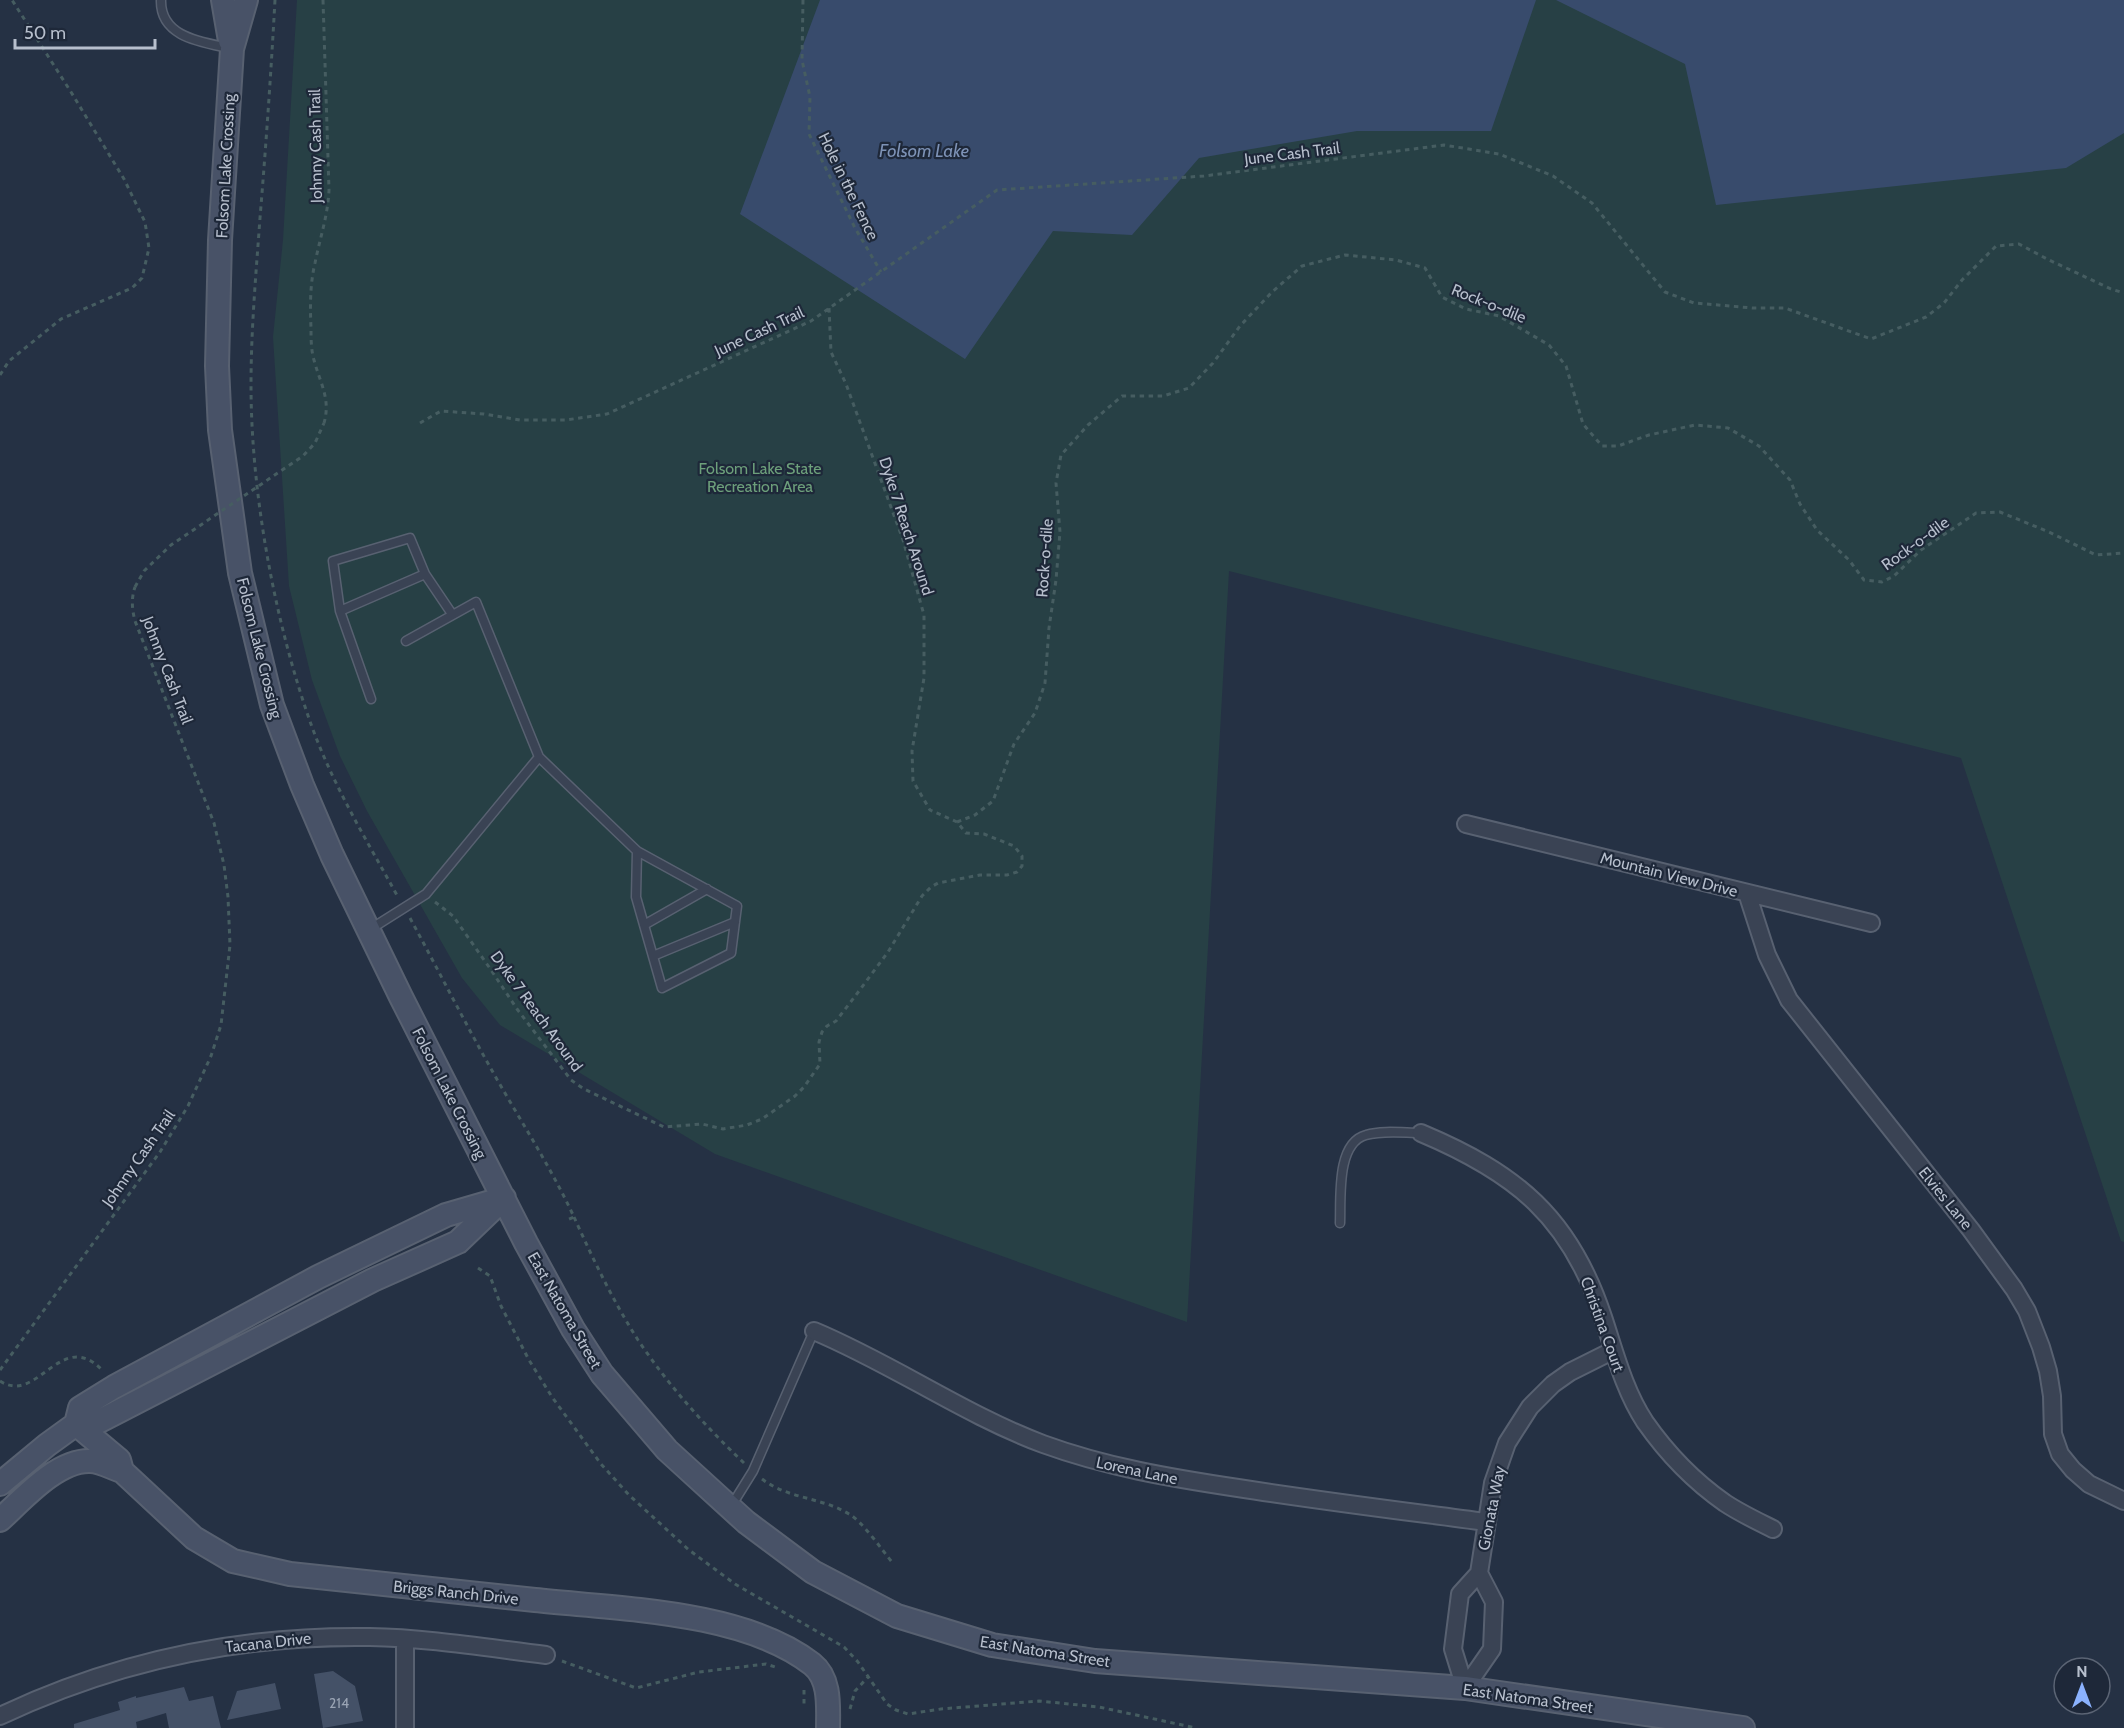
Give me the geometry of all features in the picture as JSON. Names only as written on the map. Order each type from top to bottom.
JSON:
[{"type":"main road","name":"Folsom Lake Crossing","points":[[223,0],[232,49]]},
{"type":"main road","name":"Folsom Lake Crossing","points":[[246,0],[232,49],[220,240],[217,366],[220,430],[240,573],[272,705],[306,795],[332,855],[401,997],[504,1198]]},
{"type":"main road","points":[[76,1424],[80,1408],[114,1387],[318,1277],[446,1215],[504,1198]]},
{"type":"main road","points":[[0,1484],[76,1424],[92,1425],[363,1285],[458,1242],[504,1198]]},
{"type":"main road","name":"East Natoma Street","points":[[504,1198],[568,1319],[602,1374],[667,1450],[746,1522],[813,1572],[897,1616],[992,1645],[1095,1661],[1465,1688],[1743,1728]]},
{"type":"main road","name":"Briggs Ranch Drive","points":[[76,1424],[119,1460],[122,1471],[194,1538],[233,1561],[290,1574],[680,1616],[745,1630],[775,1642],[813,1665],[824,1678],[828,1704],[828,1728]]},
{"type":"main road","points":[[0,1520],[46,1479],[66,1466],[80,1461],[94,1461],[122,1471]]},
{"type":"street","name":"Mountain View Drive","points":[[1466,824],[1871,923]]},
{"type":"street","name":"Elvies Lane","points":[[1747,893],[1767,955],[1789,1000],[1971,1230],[2014,1289],[2027,1311],[2048,1371],[2052,1396],[2053,1434],[2060,1454],[2089,1484],[2124,1501]]},
{"type":"street","name":"Christina Court","points":[[1421,1134],[1453,1146],[1488,1165],[1518,1185],[1542,1208],[1579,1260],[1603,1317],[1612,1351],[1628,1390],[1645,1422],[1667,1450],[1725,1503],[1773,1529]]},
{"type":"street","name":"Lorena Lane","points":[[814,1331],[855,1348],[946,1399],[993,1422],[1041,1443],[1094,1461],[1154,1475],[1322,1501],[1486,1521]]},
{"type":"street","name":"Gionata Way","points":[[1465,1688],[1453,1649],[1460,1594],[1479,1573],[1486,1521],[1499,1462],[1507,1443],[1523,1415],[1553,1384],[1570,1372],[1612,1351]]},
{"type":"street","name":"Gionata Way","points":[[1465,1688],[1492,1649],[1494,1602],[1479,1573]]},
{"type":"street","name":"Tacana Drive","points":[[0,1716],[32,1701],[97,1677],[150,1661],[205,1649],[260,1641],[316,1637],[405,1639],[546,1655]]},
{"type":"street","points":[[405,1639],[405,1728]]},
{"type":"lane","points":[[161,0],[167,23],[178,34],[200,42],[232,49]]},
{"type":"lane","points":[[371,699],[340,610],[333,561],[410,538],[425,574],[452,614]]},
{"type":"lane","points":[[340,610],[425,574]]},
{"type":"lane","points":[[406,641],[476,602],[539,757],[637,851],[737,906],[731,953],[662,988],[636,897],[637,851]]},
{"type":"lane","points":[[369,930],[426,894],[539,757]]},
{"type":"lane","points":[[644,925],[707,889]]},
{"type":"lane","points":[[653,956],[735,922]]},
{"type":"lane","points":[[1340,1222],[1344,1159],[1349,1146],[1364,1135],[1377,1132],[1421,1134]]},
{"type":"lane","points":[[730,1508],[753,1471],[814,1331]]},
{"type":"path","points":[[0,375],[9,361],[61,319],[132,288],[142,278],[149,248],[144,222],[124,179],[12,0]]},
{"type":"path","name":"Johnny Cash Trail","points":[[0,1370],[160,1152],[188,1106],[211,1056],[221,1025],[230,945],[224,865],[214,823],[135,621],[132,596],[144,571],[171,545],[303,456],[315,443],[324,423],[326,392],[313,357],[310,296],[315,262],[328,211],[323,0]]},
{"type":"path","name":"Hole in the Fence","points":[[803,0],[802,60],[810,97],[809,134],[855,228],[881,272]]},
{"type":"path","name":"June Cash Trail","points":[[420,423],[441,411],[484,414],[520,420],[566,420],[607,414],[811,321],[997,190],[1204,176],[1444,145],[1499,154],[1553,176],[1592,203],[1665,292],[1694,303],[1785,308],[1871,339],[1926,316],[1944,303],[1962,280],[1996,246],[2019,244],[2047,260],[2124,293]]},
{"type":"path","name":"Rock-o-dile","points":[[957,822],[975,815],[993,801],[1014,744],[1035,713],[1045,683],[1060,532],[1056,483],[1061,455],[1088,425],[1122,396],[1163,396],[1189,388],[1213,363],[1240,326],[1302,266],[1345,255],[1396,260],[1425,268],[1442,297],[1466,309],[1499,316],[1550,345],[1566,366],[1582,424],[1602,447],[1618,447],[1649,435],[1695,425],[1728,428],[1759,446],[1790,480],[1800,504],[1817,530],[1849,560],[1863,580],[1882,582],[1894,576],[1921,550],[1976,513],[2000,512],[2096,555],[2124,553]]},
{"type":"path","name":"Dyke 7 Reach Around","points":[[426,894],[453,916],[544,1048],[571,1080],[584,1089],[664,1127],[702,1124],[723,1129],[747,1125],[762,1119],[804,1087],[820,1064],[819,1042],[822,1032],[836,1021],[856,995],[888,952],[922,896],[931,887],[980,875],[1007,875],[1017,872],[1022,866],[1022,856],[1014,846],[984,834],[966,833],[957,822],[930,810],[913,781],[912,751],[924,678],[924,615],[903,540],[846,384],[831,352],[829,308]]},
{"type":"path","points":[[574,1217],[617,1304],[661,1372],[707,1427],[774,1488],[793,1496],[832,1505],[852,1515],[892,1562]]},
{"type":"path","points":[[0,1382],[11,1386],[22,1385],[37,1378],[62,1360],[75,1356],[89,1359],[102,1369],[114,1387]]},
{"type":"path","points":[[546,1655],[636,1688],[699,1672],[766,1664],[782,1668]]},
{"type":"path","points":[[850,1709],[855,1690],[868,1677]]},
{"type":"path","points":[[804,1685],[804,1707]]},
{"type":"green space","name":"Folsom Lake State Recreation Area","points":[[297,0],[2124,0],[2124,1242],[2121,1241],[1961,758],[1229,571],[1187,1322],[715,1154],[500,1025],[462,978],[367,811],[340,756],[312,680],[289,586],[273,337],[283,240]]},
{"type":"water","name":"Folsom Lake","points":[[820,0],[1536,0],[1491,131],[1357,131],[1199,158],[1132,235],[1053,231],[965,359],[740,214]]},
{"type":"water","points":[[1556,0],[2124,0],[2124,133],[2066,168],[1716,205],[1685,64]]},
{"type":"building","points":[[333,1671],[355,1686],[363,1721],[323,1728],[314,1674]]},
{"type":"building","points":[[275,1683],[281,1709],[227,1720],[237,1691]]},
{"type":"building","points":[[184,1687],[189,1701],[213,1696],[221,1728],[169,1728],[166,1713],[136,1722],[137,1728],[74,1728],[74,1724],[120,1710],[118,1702],[136,1696],[136,1698]]}]
